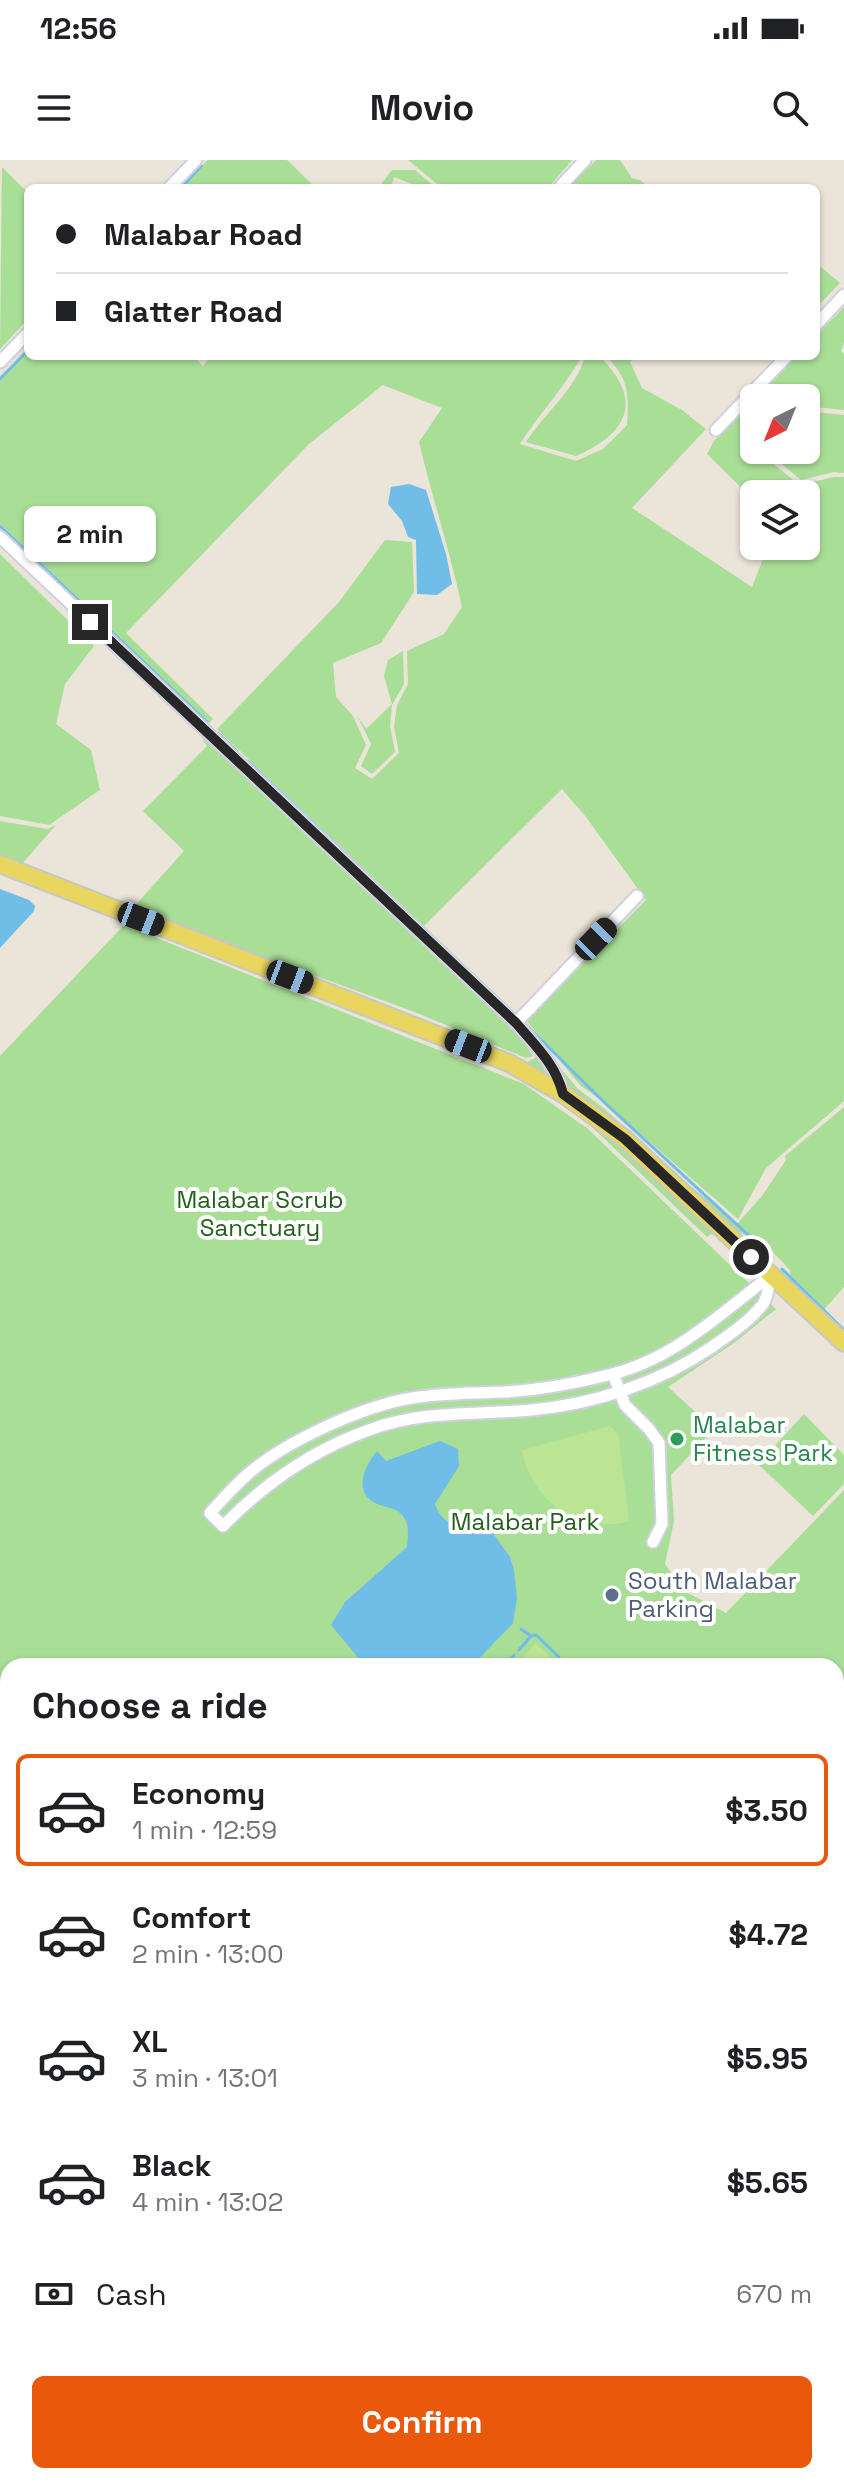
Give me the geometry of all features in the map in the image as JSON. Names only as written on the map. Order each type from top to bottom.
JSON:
[{"type":"main road","points":[[0,864],[497,1057],[563,1094],[625,1139],[844,1343]]},
{"type":"street","points":[[173,184],[196,160]]},
{"type":"street","points":[[563,184],[585,160]]},
{"type":"street","points":[[820,321],[844,295]]},
{"type":"street","points":[[0,362],[24,337]]},
{"type":"street","points":[[716,430],[783,360]]},
{"type":"street","points":[[0,537],[516,1023],[552,1066],[563,1094]]},
{"type":"street","points":[[516,1023],[637,896]]},
{"type":"street","points":[[771,1275],[765,1302],[727,1336],[678,1368],[578,1403],[506,1411],[467,1411],[415,1418],[369,1430],[293,1467],[268,1484],[223,1526],[210,1513],[248,1474],[282,1450],[366,1410],[409,1398],[504,1392],[613,1374],[643,1363],[696,1334],[771,1275]]},
{"type":"street","points":[[613,1374],[625,1405],[659,1443],[662,1524],[653,1542]]},
{"type":"street","points":[[504,1392],[506,1411]]},
{"type":"street","points":[[366,1410],[369,1430]]},
{"type":"green space","points":[[208,160],[287,160],[312,184],[182,184]]},
{"type":"green space","points":[[408,160],[572,160],[551,184],[437,184]]},
{"type":"green space","points":[[596,160],[620,160],[632,178],[645,184],[572,184]]},
{"type":"green space","points":[[2,167],[24,189],[24,323],[0,349]]},
{"type":"green space","points":[[392,170],[415,170],[431,184],[412,184],[394,177],[392,184],[381,184]]},
{"type":"green space","points":[[820,266],[840,283],[820,304]]},
{"type":"green space","points":[[844,307],[844,343],[841,351],[844,354],[844,410],[820,407],[820,384],[769,384],[792,360],[820,360],[820,332]]},
{"type":"green space","points":[[24,354],[24,360],[197,360],[203,366],[208,360],[580,360],[520,444],[576,461],[603,449],[627,425],[626,388],[609,360],[632,360],[630,362],[642,388],[682,410],[706,429],[632,508],[752,587],[763,560],[820,560],[820,480],[844,477],[844,1101],[766,1168],[738,1219],[604,1102],[581,1086],[526,1020],[646,900],[562,789],[424,926],[217,729],[339,602],[385,540],[412,542],[414,592],[381,643],[333,663],[336,697],[353,716],[366,745],[355,768],[372,779],[399,753],[394,727],[397,705],[408,684],[407,651],[444,634],[462,607],[419,442],[442,408],[383,385],[309,444],[126,633],[213,719],[208,724],[0,524],[0,380]]},
{"type":"green space","points":[[584,360],[603,360],[614,373],[626,402],[618,427],[594,447],[576,456],[526,442],[568,390]]},
{"type":"green space","points":[[820,412],[844,415],[844,473],[834,472],[801,480],[782,464],[820,464]]},
{"type":"green space","points":[[740,414],[740,464],[774,464],[793,480],[740,480],[740,486],[707,454],[714,441]]},
{"type":"green space","points":[[0,554],[94,646],[65,684],[56,724],[91,750],[100,790],[49,825],[0,816]]},
{"type":"green space","points":[[403,651],[404,684],[392,705],[390,726],[395,752],[372,774],[361,766],[371,744],[357,715],[366,729],[392,704],[384,676],[388,660]]},
{"type":"green space","points":[[204,736],[513,1025],[533,1056],[526,1058],[412,1011],[132,909],[184,851],[143,811],[207,746]]},
{"type":"green space","points":[[0,821],[48,829],[56,825],[20,866],[0,858]]},
{"type":"green space","name":"Malabar Scrub Sanctuary","points":[[124,925],[524,1084],[588,1129],[776,1309],[734,1343],[668,1387],[714,1429],[671,1475],[674,1521],[665,1564],[684,1591],[726,1613],[844,1490],[844,1658],[0,1658],[0,1056]]},
{"type":"green space","points":[[423,1021],[527,1062],[537,1057],[524,1025],[578,1089],[737,1224],[762,1196],[786,1160],[785,1156],[844,1107],[844,1287],[820,1314],[791,1287],[790,1270],[765,1244],[727,1226],[629,1135]]},
{"type":"green space","points":[[417,1032],[495,1062],[526,1080],[415,1036]]},
{"type":"green space","points":[[529,1081],[622,1143],[717,1231],[707,1237],[591,1126]]},
{"type":"green space","points":[[804,1414],[844,1455],[844,1484],[813,1516],[758,1464]]},
{"type":"green space","points":[[610,1426],[618,1433],[629,1521],[592,1523],[575,1518],[546,1499],[535,1485],[522,1450]]},
{"type":"green space","points":[[536,1643],[552,1658],[522,1658]]},
{"type":"water","points":[[409,484],[426,490],[446,554],[452,584],[437,595],[417,594],[416,540],[408,537],[402,521],[388,504],[391,487]]},
{"type":"water","points":[[0,889],[29,900],[35,906],[34,911],[0,948]]},
{"type":"water","points":[[440,1441],[458,1449],[459,1466],[435,1504],[439,1513],[450,1523],[492,1532],[510,1557],[517,1598],[513,1623],[480,1658],[358,1658],[331,1625],[345,1602],[407,1547],[408,1534],[402,1515],[373,1502],[364,1490],[363,1476],[377,1451],[386,1461]]},
{"type":"waterway","points":[[185,184],[201,166]]},
{"type":"waterway","points":[[0,379],[24,354]]},
{"type":"waterway","points":[[0,526],[207,722]]},
{"type":"waterway","points":[[218,733],[237,751]]},
{"type":"waterway","points":[[248,761],[511,1011]]},
{"type":"waterway","points":[[522,1021],[606,1104],[772,1257]]},
{"type":"waterway","points":[[782,1269],[844,1330]]},
{"type":"waterway","points":[[521,1629],[531,1636]]},
{"type":"waterway","points":[[519,1650],[531,1636],[536,1635],[559,1657]]},
{"type":"place","name":"Malabar Fitness Park","points":[[677,1439]]},
{"type":"place","name":"South Malabar Parking","points":[[612,1595]]},
{"type":"route","points":[[90,622],[516,1023],[552,1066],[563,1094],[625,1139],[751,1257]]},
{"type":"park label","name":"Malabar Park","points":[[525,1522]]}]
